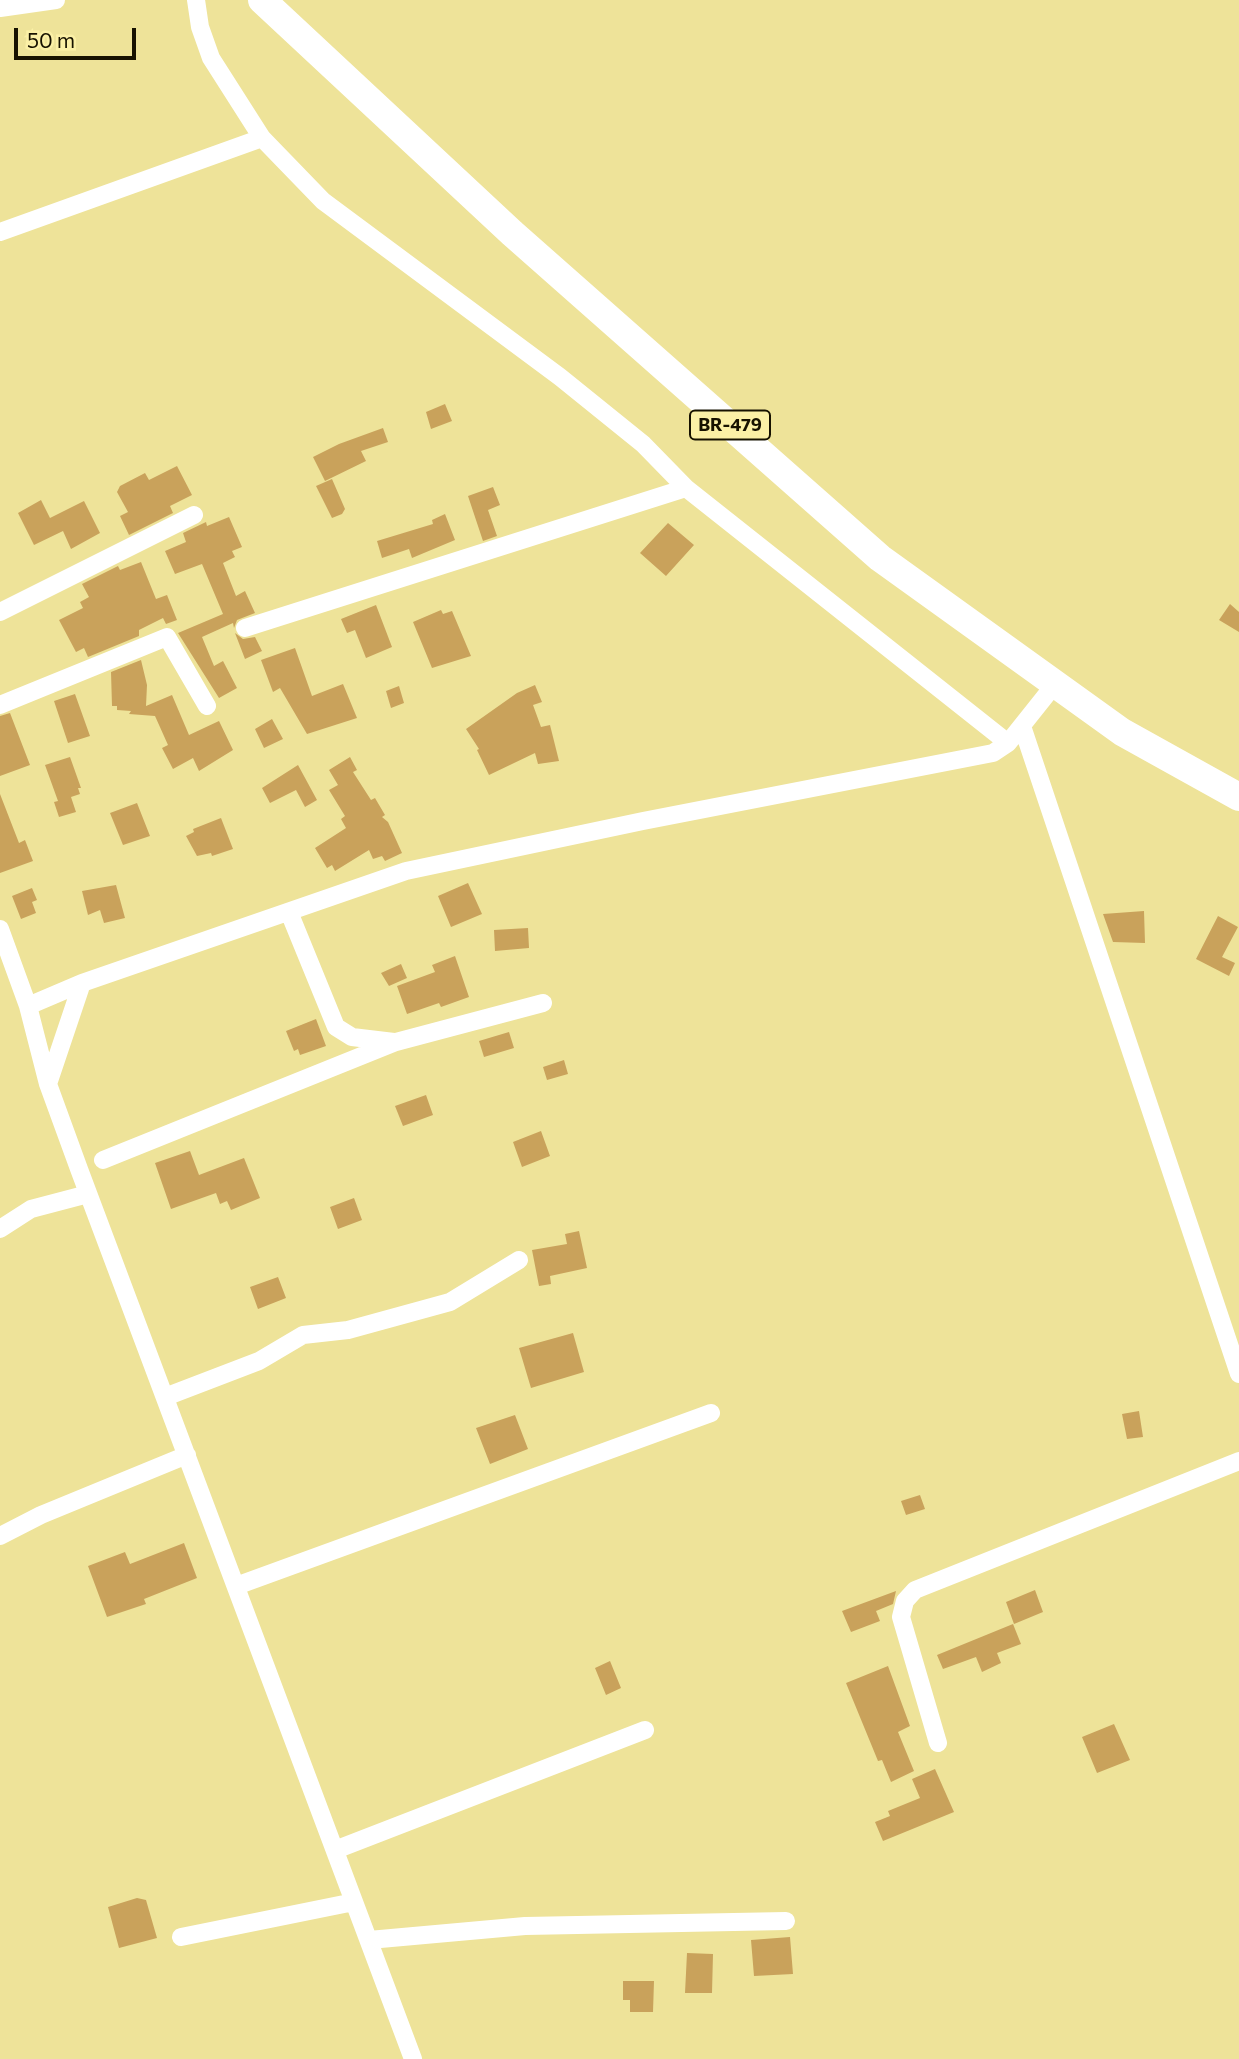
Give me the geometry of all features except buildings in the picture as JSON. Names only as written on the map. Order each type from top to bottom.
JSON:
[{"type":"main road","name":"BR-479","points":[[262,0],[512,233],[880,558],[1122,732],[1239,797]]},
{"type":"street","points":[[0,8],[56,0]]},
{"type":"street","points":[[196,0],[200,27],[211,58],[262,138],[323,201],[560,377],[643,444],[686,488],[1008,743]]},
{"type":"street","points":[[0,232],[262,138]]},
{"type":"street","points":[[245,628],[686,488]]},
{"type":"street","points":[[0,612],[194,515]]},
{"type":"street","points":[[0,705],[167,637],[206,706]]},
{"type":"street","points":[[29,1006],[82,983],[406,872],[643,821],[993,753],[1008,743],[1055,684]]},
{"type":"street","points":[[1022,726],[1239,1374]]},
{"type":"street","points":[[289,912],[336,1027],[352,1037],[396,1042]]},
{"type":"street","points":[[0,929],[29,1006],[48,1084],[88,1194],[414,2059]]},
{"type":"street","points":[[48,1084],[82,983]]},
{"type":"street","points":[[103,1160],[396,1042],[543,1003]]},
{"type":"street","points":[[0,1229],[31,1209],[88,1194]]},
{"type":"street","points":[[165,1397],[259,1361],[303,1335],[348,1330],[450,1302],[519,1261]]},
{"type":"street","points":[[236,1586],[711,1413]]},
{"type":"street","points":[[0,1536],[41,1515],[187,1455]]},
{"type":"street","points":[[938,1743],[901,1617],[905,1601],[915,1590],[1239,1461]]},
{"type":"street","points":[[335,1850],[645,1730]]},
{"type":"street","points":[[181,1937],[354,1902]]},
{"type":"street","points":[[369,1940],[525,1926],[786,1921]]}]
